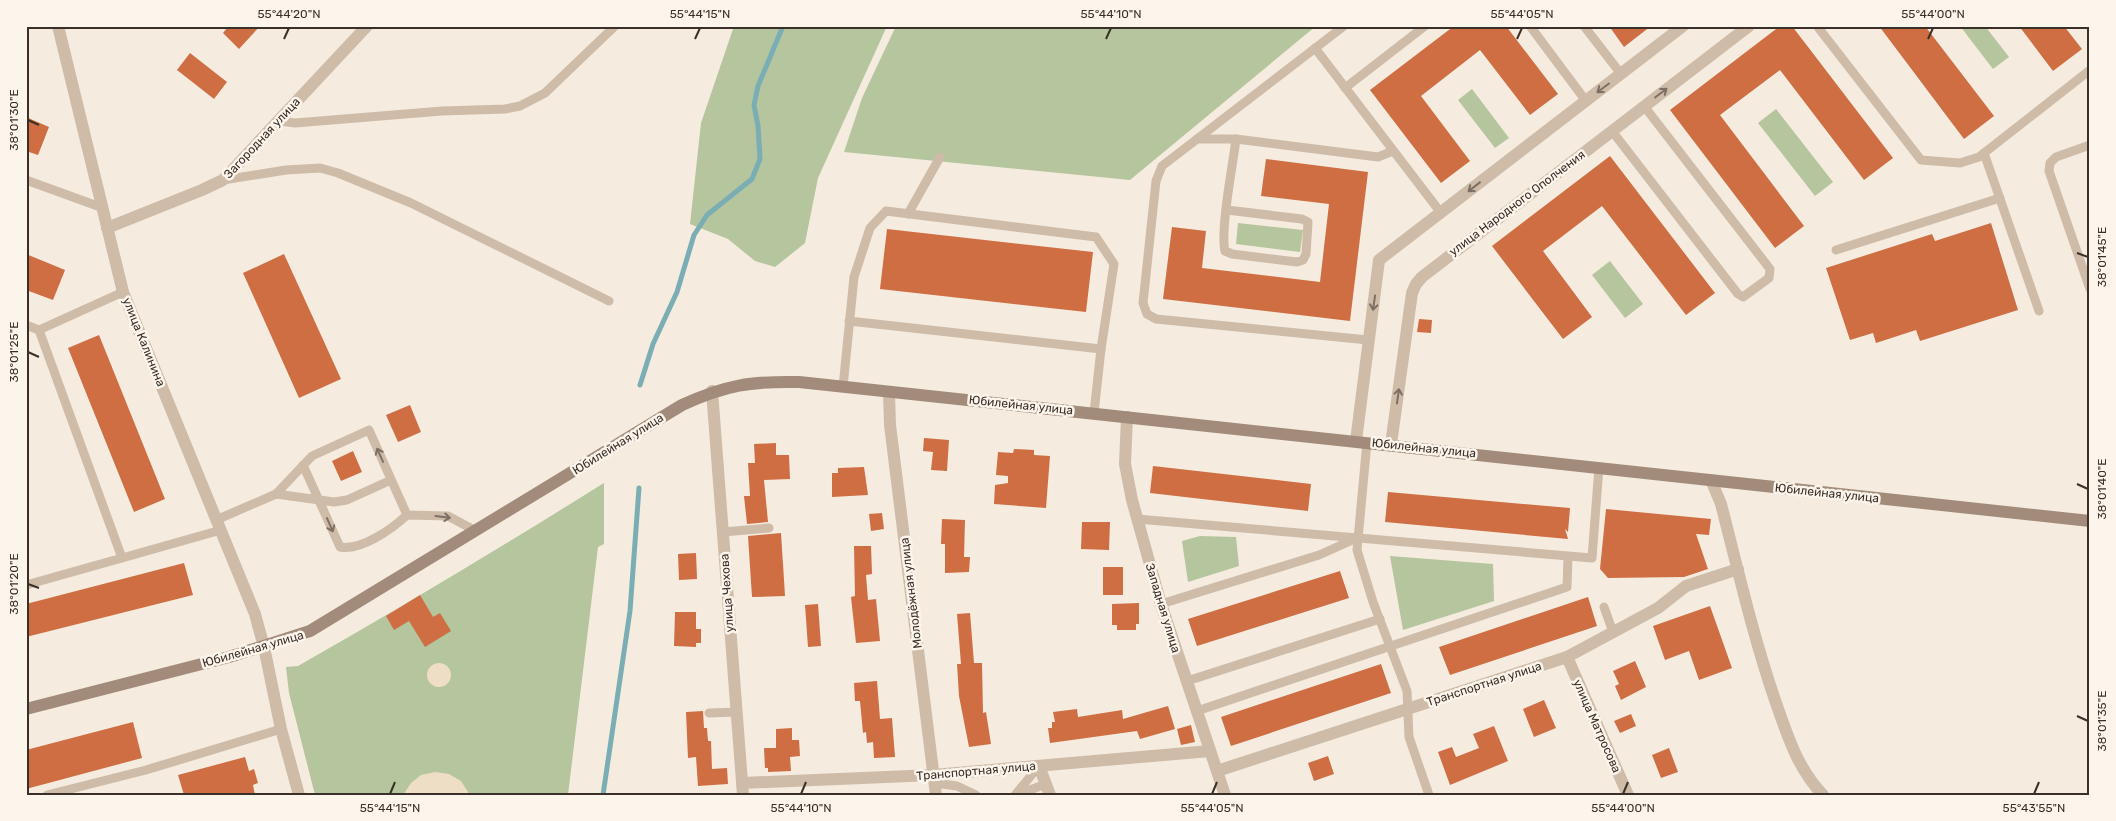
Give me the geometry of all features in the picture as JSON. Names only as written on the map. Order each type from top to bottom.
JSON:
[{"type":"main road","name":"Юбилейная улица","points":[[26,709],[264,647],[310,632],[682,405],[712,391],[735,385],[764,381],[843,387],[1392,444],[2090,521]]},
{"type":"street","name":"улица Калинина","points":[[58,26],[123,292],[255,614],[264,647],[281,730],[299,795]]},
{"type":"street","name":"Загородная улица","points":[[107,228],[223,180],[367,26]]},
{"type":"street","points":[[1362,441],[1368,340],[1380,260],[1683,26]]},
{"type":"street","name":"улица Народного Ополчения","points":[[1392,444],[1412,294],[1416,284],[1438,264],[1749,26]]},
{"type":"street","name":"улица Чехова","points":[[712,391],[743,789]]},
{"type":"street","name":"Молодёжная улица","points":[[890,392],[890,425],[935,784]]},
{"type":"street","name":"Западная улица","points":[[1127,417],[1126,464],[1137,519],[1161,604],[1226,795]]},
{"type":"street","points":[[1711,480],[1721,504],[1761,658],[1791,745],[1809,781],[1823,795]]},
{"type":"street","name":"Транспортная улица","points":[[1217,772],[1567,657],[1658,608],[1686,586],[1738,569]]},
{"type":"street","name":"улица Матросова","points":[[1567,657],[1628,795]]},
{"type":"street","name":"Транспортная улица","points":[[743,789],[935,784],[1039,766],[1210,751]]},
{"type":"street","points":[[1039,766],[1048,789]]},
{"type":"lane","points":[[279,121],[295,123],[442,111],[505,109],[520,106],[546,94],[615,26]]},
{"type":"lane","points":[[1344,26],[1162,166],[1158,173],[1143,303],[1147,314],[1156,319],[1368,340]]},
{"type":"lane","points":[[1345,88],[1426,26]]},
{"type":"lane","points":[[1530,26],[1586,101]]},
{"type":"lane","points":[[1584,26],[1621,74]]},
{"type":"lane","points":[[1816,26],[1920,160],[1969,162],[1984,153],[2090,70]]},
{"type":"lane","points":[[1315,48],[1441,213]]},
{"type":"lane","points":[[1612,131],[1738,294],[1742,297],[1747,295],[1769,278],[1770,269],[1644,106]]},
{"type":"lane","points":[[1197,139],[1236,139],[1378,156],[1393,151]]},
{"type":"lane","points":[[1227,210],[1302,219],[1308,222],[1306,254],[1303,260],[1297,262],[1232,254],[1225,251],[1227,210],[1236,139]]},
{"type":"lane","points":[[2090,145],[2056,157],[2050,163],[2049,171],[2090,288]]},
{"type":"lane","points":[[1984,153],[2039,310]]},
{"type":"lane","points":[[908,214],[940,157]]},
{"type":"lane","points":[[223,180],[286,170],[320,168],[338,173],[411,203],[609,301]]},
{"type":"lane","points":[[26,180],[103,208]]},
{"type":"lane","points":[[1836,250],[2000,198]]},
{"type":"lane","points":[[843,387],[854,277],[870,228],[886,211],[1096,237],[1114,264],[1101,349],[1094,413]]},
{"type":"lane","points":[[26,325],[39,330],[123,292]]},
{"type":"lane","points":[[849,321],[1101,349]]},
{"type":"lane","points":[[39,330],[122,558]]},
{"type":"lane","points":[[26,586],[122,558],[219,525],[276,494],[312,456],[369,430],[407,515]]},
{"type":"lane","points":[[1362,441],[1357,550],[1406,691],[1409,737],[1429,795]]},
{"type":"lane","points":[[304,465],[340,547],[348,549],[392,529],[407,515],[448,516],[476,532]]},
{"type":"lane","points":[[1137,519],[1592,558],[1599,467]]},
{"type":"lane","points":[[276,494],[334,502],[347,500],[391,480]]},
{"type":"lane","points":[[723,532],[769,528]]},
{"type":"lane","points":[[1161,604],[1319,555],[1358,537]]},
{"type":"lane","points":[[1197,711],[1567,587],[1568,557]]},
{"type":"lane","points":[[1604,607],[1613,632]]},
{"type":"lane","points":[[1187,681],[1380,619]]},
{"type":"lane","points":[[709,713],[737,712]]},
{"type":"lane","points":[[46,795],[146,770],[281,730]]},
{"type":"lane","points":[[1015,795],[1039,766]]},
{"type":"lane","points":[[935,784],[957,786],[976,795]]},
{"type":"lane","points":[[1015,795],[1048,789]]},
{"type":"green space","points":[[734,26],[887,26],[818,178],[805,243],[775,267],[755,261],[728,239],[690,224],[701,123]]},
{"type":"green space","points":[[896,26],[1316,26],[1130,180],[844,152],[862,98]]},
{"type":"green space","points":[[1960,26],[1985,26],[2009,57],[1993,69]]},
{"type":"green space","points":[[1472,89],[1509,138],[1495,148],[1458,100]]},
{"type":"green space","points":[[1776,109],[1833,182],[1815,196],[1758,123]]},
{"type":"green space","points":[[1238,223],[1303,230],[1300,252],[1236,244]]},
{"type":"green space","points":[[1610,261],[1643,304],[1625,318],[1592,275]]},
{"type":"green space","points":[[604,483],[604,544],[598,547],[568,795],[315,795],[289,693],[286,667],[298,666],[337,644]]},
{"type":"green space","points":[[1200,536],[1236,537],[1239,566],[1188,582],[1182,541]]},
{"type":"green space","points":[[1390,556],[1493,564],[1494,601],[1403,630]]},
{"type":"shaded area","points":[[439,663],[448,666],[451,675],[448,684],[439,687],[430,684],[427,675],[430,666]]},
{"type":"shaded area","points":[[435,772],[449,774],[461,781],[470,795],[403,795],[411,783],[421,775]]},
{"type":"building","points":[[229,26],[260,26],[239,49],[223,33]]},
{"type":"building","points":[[1454,26],[1506,26],[1558,94],[1530,115],[1480,50],[1421,96],[1470,161],[1441,183],[1370,90]]},
{"type":"building","points":[[1609,26],[1651,26],[1624,47]]},
{"type":"building","points":[[1780,26],[1792,26],[1893,158],[1864,180],[1780,70],[1720,115],[1804,226],[1775,248],[1670,110]]},
{"type":"building","points":[[1879,26],[1925,26],[1994,116],[1964,139]]},
{"type":"building","points":[[2019,26],[2064,26],[2082,49],[2053,71]]},
{"type":"building","points":[[190,53],[227,82],[214,99],[177,70]]},
{"type":"building","points":[[26,117],[49,127],[38,155],[26,151]]},
{"type":"building","points":[[1610,156],[1715,293],[1686,315],[1602,206],[1543,251],[1592,317],[1563,339],[1492,246]]},
{"type":"building","points":[[1266,159],[1368,172],[1350,321],[1163,299],[1172,227],[1206,231],[1202,268],[1320,282],[1329,204],[1261,196]]},
{"type":"building","points":[[1991,223],[2018,310],[1920,341],[1916,330],[1876,343],[1873,333],[1850,340],[1826,268],[1932,234],[1935,241]]},
{"type":"building","points":[[887,229],[1093,252],[1086,312],[880,289]]},
{"type":"building","points":[[26,254],[65,270],[53,300],[26,290]]},
{"type":"building","points":[[284,254],[341,379],[299,398],[243,273]]},
{"type":"building","points":[[1419,319],[1432,320],[1431,333],[1417,332]]},
{"type":"building","points":[[99,335],[165,499],[134,512],[68,348]]},
{"type":"building","points":[[410,405],[421,432],[398,442],[386,415]]},
{"type":"building","points":[[924,438],[949,440],[947,471],[931,470],[933,452],[923,451]]},
{"type":"building","points":[[776,443],[776,455],[789,455],[790,479],[764,480],[768,522],[747,524],[744,496],[750,496],[748,463],[755,463],[754,444]]},
{"type":"building","points":[[1014,449],[1034,450],[1034,455],[1050,456],[1046,508],[994,504],[995,485],[1008,483],[1008,476],[996,475],[998,452],[1013,453]]},
{"type":"building","points":[[353,451],[362,472],[341,481],[332,461]]},
{"type":"building","points":[[1153,466],[1311,484],[1308,511],[1150,493]]},
{"type":"building","points":[[864,467],[868,495],[832,497],[832,473],[838,473],[838,468]]},
{"type":"building","points":[[1388,492],[1570,508],[1568,532],[1565,529],[1568,539],[1385,522]]},
{"type":"building","points":[[1606,509],[1711,519],[1709,535],[1696,534],[1708,569],[1684,577],[1608,578],[1600,569]]},
{"type":"building","points":[[882,513],[884,529],[871,531],[869,514]]},
{"type":"building","points":[[942,519],[965,520],[964,557],[970,557],[969,572],[945,573],[945,544],[941,544]]},
{"type":"building","points":[[1082,522],[1110,522],[1109,550],[1081,549]]},
{"type":"building","points":[[781,533],[785,596],[752,597],[748,536]]},
{"type":"building","points":[[854,546],[871,546],[872,574],[866,575],[868,600],[876,599],[880,641],[856,643],[851,597],[855,596]]},
{"type":"building","points":[[696,553],[697,579],[679,580],[678,554]]},
{"type":"building","points":[[184,563],[193,595],[26,637],[26,604]]},
{"type":"building","points":[[1103,567],[1123,567],[1123,595],[1103,595]]},
{"type":"building","points":[[1340,571],[1349,598],[1197,646],[1188,619]]},
{"type":"building","points":[[420,595],[433,617],[440,613],[451,631],[425,647],[409,621],[394,630],[386,616]]},
{"type":"building","points":[[1588,597],[1597,626],[1450,675],[1439,647]]},
{"type":"building","points":[[1139,603],[1139,624],[1136,624],[1136,630],[1117,630],[1117,625],[1112,625],[1112,604]]},
{"type":"building","points":[[818,604],[821,646],[808,647],[805,605]]},
{"type":"building","points":[[1710,606],[1732,668],[1699,680],[1689,651],[1665,660],[1653,626]]},
{"type":"building","points":[[675,612],[696,612],[696,629],[701,629],[701,643],[696,643],[696,647],[674,646]]},
{"type":"building","points":[[970,613],[974,663],[982,663],[983,713],[986,712],[991,744],[969,747],[959,696],[957,664],[961,664],[957,614]]},
{"type":"building","points":[[1635,661],[1646,687],[1621,700],[1615,686],[1619,684],[1613,671]]},
{"type":"building","points":[[1381,664],[1391,693],[1231,746],[1221,717]]},
{"type":"building","points":[[877,681],[880,719],[892,718],[895,757],[874,758],[873,742],[867,743],[866,732],[863,733],[860,701],[855,701],[854,683]]},
{"type":"building","points":[[1544,700],[1556,728],[1534,737],[1523,709]]},
{"type":"building","points":[[1168,706],[1175,729],[1140,739],[1137,731],[1050,743],[1048,728],[1052,728],[1052,722],[1055,722],[1053,712],[1077,709],[1078,717],[1122,710],[1123,719]]},
{"type":"building","points":[[703,711],[704,728],[707,728],[708,741],[711,741],[712,769],[727,768],[728,784],[698,786],[696,757],[688,758],[686,712]]},
{"type":"building","points":[[1631,714],[1636,726],[1620,733],[1614,721]]},
{"type":"building","points":[[133,722],[142,758],[26,789],[26,750]]},
{"type":"building","points":[[1191,725],[1195,742],[1181,745],[1177,729]]},
{"type":"building","points":[[1494,726],[1508,761],[1450,785],[1438,752],[1452,747],[1456,757],[1479,748],[1473,734]]},
{"type":"building","points":[[792,728],[792,740],[799,740],[800,756],[790,757],[791,771],[768,772],[768,768],[765,768],[764,748],[776,748],[776,729]]},
{"type":"building","points":[[1669,748],[1678,772],[1661,778],[1652,755]]},
{"type":"building","points":[[1328,756],[1334,774],[1314,781],[1308,763]]},
{"type":"building","points":[[245,757],[249,771],[254,769],[258,783],[253,785],[255,795],[184,795],[178,775]]},
{"type":"waterway","points":[[640,385],[653,344],[677,292],[694,235],[707,215],[752,179],[760,159],[758,126],[754,105],[758,86],[783,26]]},
{"type":"waterway","points":[[603,795],[630,611],[639,488]]}]
